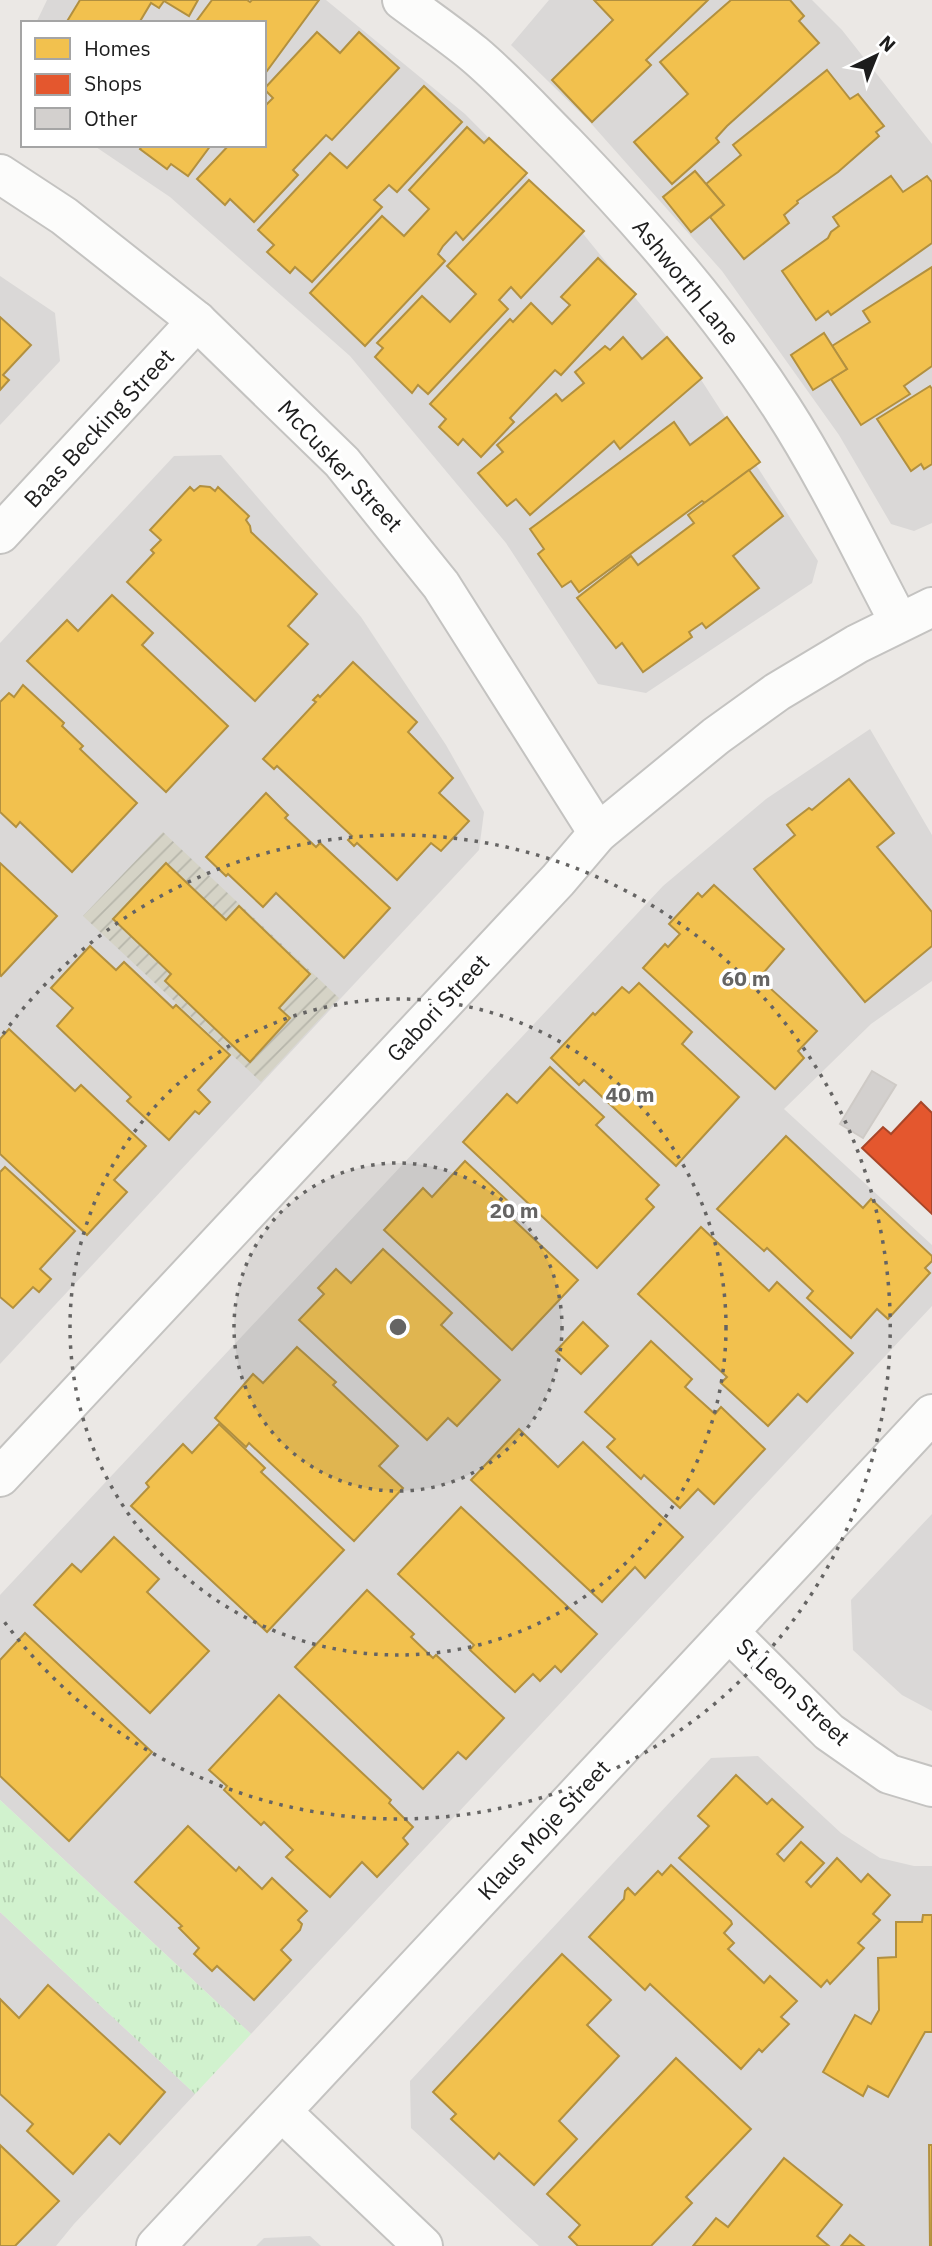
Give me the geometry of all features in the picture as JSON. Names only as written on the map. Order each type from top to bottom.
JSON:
[{"type":"street","name":"Ashworth Lane","points":[[402,0],[475,55],[610,189],[657,244],[733,338],[783,409],[843,513],[915,614]]},
{"type":"street","name":"McCusker Street","points":[[0,174],[64,216],[197,321],[342,462],[442,585],[598,833]]},
{"type":"street","name":"Baas Becking Street","points":[[0,534],[197,321]]},
{"type":"street","name":"Gabori Street","points":[[0,1477],[558,880],[598,833],[716,736],[777,692],[915,614]]},
{"type":"street","name":"Klaus Moje Street","points":[[156,2246],[932,1414]]},
{"type":"street","name":"St Leon Street","points":[[729,1632],[829,1732],[889,1774],[932,1787]]},
{"type":"street","points":[[282,2112],[423,2246]]},
{"type":"shaded area","points":[[47,0],[326,0],[465,114],[580,230],[698,375],[818,561],[812,583],[646,693],[598,684],[506,543],[350,356],[170,197],[96,147],[266,147],[266,21],[37,21]]},
{"type":"shaded area","points":[[549,0],[812,0],[842,30],[932,144],[932,523],[914,531],[891,524],[839,435],[722,271],[588,120],[511,45]]},
{"type":"shaded area","points":[[0,276],[55,313],[60,361],[0,425]]},
{"type":"shaded area","points":[[221,455],[361,617],[446,745],[484,812],[479,850],[0,1364],[0,643],[174,456]]},
{"type":"shaded area","points":[[870,729],[932,835],[932,981],[871,1024],[784,1109],[932,1245],[932,1306],[251,2034],[0,1800],[0,1595],[663,886],[766,799]]},
{"type":"shaded area","points":[[163,832],[339,998],[261,1082],[83,916]]},
{"type":"shaded area","points":[[932,1514],[932,1711],[902,1695],[853,1650],[851,1600]]},
{"type":"shaded area","points":[[758,1756],[841,1833],[880,1858],[914,1866],[932,1866],[932,2246],[539,2246],[411,2128],[410,2081],[711,1758]]},
{"type":"shaded area","points":[[0,1912],[195,2094],[56,2246],[0,2246]]},
{"type":"shaded area","points":[[310,2236],[321,2246],[256,2246],[264,2238]]},
{"type":"green space","points":[[0,1800],[251,2034],[195,2094],[0,1912]]},
{"type":"building: Homes","points":[[80,0],[198,0],[189,16],[164,1],[159,8],[151,3],[140,21],[67,21]]},
{"type":"building: Homes","points":[[212,0],[319,0],[266,72],[266,21],[196,21]]},
{"type":"building: Homes","points":[[594,0],[708,0],[646,60],[651,65],[592,122],[552,80],[613,20]]},
{"type":"building: Homes","points":[[731,0],[790,0],[804,16],[799,21],[819,43],[727,126],[716,138],[719,142],[672,184],[634,142],[688,94],[660,62]]},
{"type":"building: Homes","points":[[317,32],[340,53],[359,32],[399,68],[332,140],[326,135],[293,170],[298,175],[254,222],[230,199],[225,205],[197,179],[227,147],[266,147],[266,105],[273,98],[266,91],[266,87]]},
{"type":"building: Homes","points":[[827,70],[850,99],[858,94],[884,126],[876,132],[879,136],[838,172],[797,201],[784,215],[789,223],[744,259],[710,217],[724,205],[706,184],[741,155],[733,145]]},
{"type":"building: Homes","points":[[424,86],[462,122],[397,192],[389,185],[374,200],[382,207],[312,282],[295,267],[290,273],[267,252],[274,245],[258,230],[330,153],[347,168]]},
{"type":"building: Homes","points":[[467,127],[484,143],[489,138],[527,173],[463,240],[456,232],[438,254],[445,261],[365,346],[310,293],[382,216],[404,236],[429,209],[409,190]]},
{"type":"building: Homes","points":[[210,147],[188,176],[171,164],[167,169],[140,149]]},
{"type":"building: Homes","points":[[695,171],[724,205],[691,232],[663,197]]},
{"type":"building: Homes","points":[[891,176],[903,192],[927,176],[932,182],[932,243],[831,315],[828,311],[816,320],[782,271],[828,238],[839,226],[833,217]]},
{"type":"building: Homes","points":[[529,180],[584,231],[521,298],[511,287],[499,300],[508,309],[428,394],[418,385],[412,393],[375,357],[383,348],[377,343],[422,296],[450,322],[476,294],[447,266]]},
{"type":"building: Homes","points":[[598,258],[636,294],[561,375],[555,370],[510,418],[514,422],[481,457],[463,439],[458,445],[439,427],[446,419],[430,404],[510,319],[513,322],[531,303],[552,324],[570,305],[561,297]]},
{"type":"building: Homes","points":[[932,267],[932,366],[904,386],[910,394],[861,425],[831,379],[847,369],[832,346],[870,322],[863,311]]},
{"type":"building: Homes","points":[[0,317],[31,345],[3,375],[9,380],[0,390]]},
{"type":"building: Homes","points":[[824,333],[847,369],[813,390],[791,355]]},
{"type":"building: Homes","points":[[623,337],[642,359],[667,337],[702,378],[620,449],[614,441],[530,515],[516,499],[507,506],[478,473],[503,452],[497,445],[556,394],[562,401],[584,383],[575,372],[605,346],[610,350]]},
{"type":"building: Homes","points":[[930,386],[932,464],[924,469],[921,464],[911,471],[877,419]]},
{"type":"building: Homes","points":[[727,417],[760,462],[705,503],[702,501],[579,592],[571,581],[562,587],[538,554],[544,549],[530,529],[674,422],[690,445]]},
{"type":"building: Homes","points":[[749,470],[783,516],[733,556],[759,588],[706,628],[702,623],[689,632],[692,637],[643,672],[622,643],[616,648],[577,598],[631,556],[638,565],[694,523],[688,515]]},
{"type":"building: Homes","points":[[200,486],[210,487],[215,491],[218,487],[249,516],[246,520],[251,532],[317,594],[288,626],[308,644],[255,701],[127,582],[154,553],[151,550],[161,540],[150,530],[190,487],[194,491]]},
{"type":"building: Homes","points":[[112,595],[153,633],[142,645],[228,726],[166,792],[27,661],[67,620],[78,631]]},
{"type":"building: Homes","points":[[353,662],[417,722],[408,732],[453,778],[439,793],[469,821],[441,851],[431,843],[397,880],[357,843],[354,846],[348,840],[352,836],[277,766],[274,769],[263,759],[316,702],[313,700],[318,695],[320,697]]},
{"type":"building: Homes","points":[[23,685],[64,723],[62,726],[83,746],[80,749],[137,803],[72,872],[20,822],[16,827],[0,812],[0,702],[9,693],[14,697]]},
{"type":"building: Homes","points":[[849,779],[894,833],[877,847],[932,912],[932,946],[865,1002],[754,869],[795,835],[787,825],[809,808],[812,810]]},
{"type":"building: Homes","points":[[266,793],[288,815],[285,818],[316,847],[320,843],[390,908],[344,958],[276,893],[263,907],[206,857]]},
{"type":"building: Homes","points":[[0,863],[57,916],[1,976],[0,975]]},
{"type":"building: Homes","points":[[166,863],[226,920],[239,906],[310,974],[279,1008],[290,1018],[250,1062],[165,981],[171,974],[113,919]]},
{"type":"building: Homes","points":[[714,885],[784,949],[759,978],[817,1031],[798,1051],[804,1058],[775,1089],[643,968],[665,944],[668,947],[680,934],[669,924],[698,893],[702,897]]},
{"type":"building: Homes","points":[[90,946],[116,970],[124,962],[173,1008],[176,1005],[230,1055],[198,1090],[210,1102],[199,1114],[195,1111],[169,1140],[127,1101],[131,1097],[57,1026],[73,1008],[51,988]]},
{"type":"building: Homes","points":[[639,983],[692,1032],[682,1044],[739,1097],[676,1166],[584,1080],[579,1085],[551,1058],[593,1013],[595,1015],[622,987],[629,993]]},
{"type":"building: Homes","points":[[9,1029],[75,1091],[81,1085],[146,1146],[114,1180],[127,1192],[87,1235],[0,1154],[0,1039]]},
{"type":"building: Homes","points":[[550,1067],[604,1117],[596,1125],[659,1185],[646,1199],[654,1207],[597,1268],[463,1142],[507,1094],[517,1103]]},
{"type":"building: Homes","points":[[786,1136],[863,1208],[871,1199],[932,1256],[932,1261],[925,1268],[930,1273],[888,1319],[877,1309],[851,1338],[807,1298],[813,1291],[767,1248],[764,1251],[717,1209]]},
{"type":"building: Homes","points":[[465,1161],[510,1203],[503,1210],[578,1280],[512,1350],[384,1230],[423,1188],[432,1197]]},
{"type":"building: Homes","points":[[5,1167],[75,1231],[40,1269],[51,1279],[39,1292],[33,1287],[13,1308],[0,1297],[0,1172]]},
{"type":"building: Homes","points":[[701,1227],[769,1291],[777,1282],[853,1353],[807,1402],[798,1394],[768,1426],[721,1383],[727,1377],[638,1294]]},
{"type":"building: Homes","points":[[383,1249],[452,1313],[441,1325],[500,1380],[457,1426],[448,1418],[427,1440],[299,1320],[324,1294],[318,1288],[336,1269],[351,1283]]},
{"type":"building: Homes","points":[[583,1322],[608,1346],[581,1374],[556,1351]]},
{"type":"building: Homes","points":[[651,1341],[692,1379],[685,1387],[715,1414],[721,1407],[765,1449],[714,1504],[698,1489],[680,1508],[644,1475],[641,1479],[607,1447],[615,1439],[585,1412]]},
{"type":"building: Homes","points":[[297,1347],[336,1382],[333,1385],[398,1446],[379,1466],[403,1488],[354,1541],[249,1443],[246,1447],[215,1418],[253,1374],[263,1383]]},
{"type":"building: Homes","points":[[219,1424],[265,1468],[261,1472],[344,1550],[267,1632],[131,1506],[149,1487],[146,1483],[183,1444],[192,1453]]},
{"type":"building: Homes","points":[[519,1429],[558,1467],[583,1442],[683,1537],[645,1578],[635,1567],[602,1602],[471,1480]]},
{"type":"building: Homes","points":[[461,1507],[597,1634],[561,1672],[555,1666],[540,1681],[533,1674],[515,1692],[470,1650],[474,1645],[398,1574]]},
{"type":"building: Homes","points":[[114,1537],[159,1579],[147,1592],[209,1651],[150,1713],[34,1605],[72,1564],[81,1572]]},
{"type":"building: Homes","points":[[367,1590],[414,1634],[411,1637],[433,1658],[436,1655],[504,1718],[466,1759],[458,1752],[423,1789],[295,1667]]},
{"type":"building: Homes","points":[[25,1633],[152,1752],[69,1841],[0,1776],[0,1660]]},
{"type":"building: Homes","points":[[279,1695],[391,1800],[389,1803],[413,1827],[403,1838],[408,1844],[377,1877],[362,1862],[330,1897],[286,1857],[293,1850],[264,1822],[261,1825],[224,1790],[227,1786],[209,1770]]},
{"type":"building: Homes","points":[[736,1775],[767,1804],[772,1799],[803,1827],[777,1854],[784,1861],[801,1842],[824,1863],[806,1882],[811,1887],[837,1858],[861,1882],[868,1874],[890,1895],[873,1914],[880,1920],[858,1943],[864,1948],[830,1984],[827,1980],[821,1987],[679,1858],[709,1826],[698,1816]]},
{"type":"building: Homes","points":[[188,1826],[236,1871],[239,1867],[262,1889],[272,1878],[307,1911],[298,1920],[302,1924],[300,1930],[281,1950],[291,1960],[254,2000],[217,1966],[212,1971],[194,1954],[199,1948],[179,1928],[182,1926],[135,1882]]},
{"type":"building: Homes","points":[[671,1865],[731,1921],[732,1924],[724,1933],[734,1943],[728,1949],[764,1983],[770,1976],[797,2001],[781,2017],[789,2024],[762,2052],[759,2049],[741,2069],[650,1984],[645,1990],[589,1937],[624,1899],[628,1888],[635,1895],[658,1871],[662,1875]]},
{"type":"building: Homes","points":[[923,1915],[932,1915],[932,2032],[925,2032],[888,2097],[868,2086],[863,2096],[823,2072],[855,2015],[871,2024],[879,2010],[878,1958],[896,1957],[896,1922],[922,1922]]},
{"type":"building: Homes","points":[[562,1954],[611,2000],[587,2025],[619,2056],[559,2121],[577,2139],[534,2185],[499,2153],[494,2159],[451,2119],[456,2114],[433,2092]]},
{"type":"building: Homes","points":[[48,1985],[165,2092],[120,2144],[109,2134],[73,2174],[27,2131],[33,2124],[0,2094],[0,1999],[19,2018]]},
{"type":"building: Homes","points":[[676,2058],[751,2129],[686,2197],[692,2203],[651,2246],[578,2246],[569,2237],[580,2225],[547,2194]]},
{"type":"building: Homes","points":[[0,2145],[59,2201],[15,2246],[0,2246]]},
{"type":"building: Homes","points":[[929,2145],[932,2145],[932,2246],[930,2246]]},
{"type":"building: Homes","points":[[784,2158],[842,2205],[817,2236],[829,2246],[693,2246],[716,2218],[728,2227]]},
{"type":"building: Homes","points":[[850,2235],[864,2246],[841,2246]]},
{"type":"building: Shops","points":[[921,1102],[932,1113],[932,1214],[862,1148],[883,1127],[891,1134]]},
{"type":"building: Other","points":[[872,1071],[896,1085],[863,1138],[840,1124]]}]
